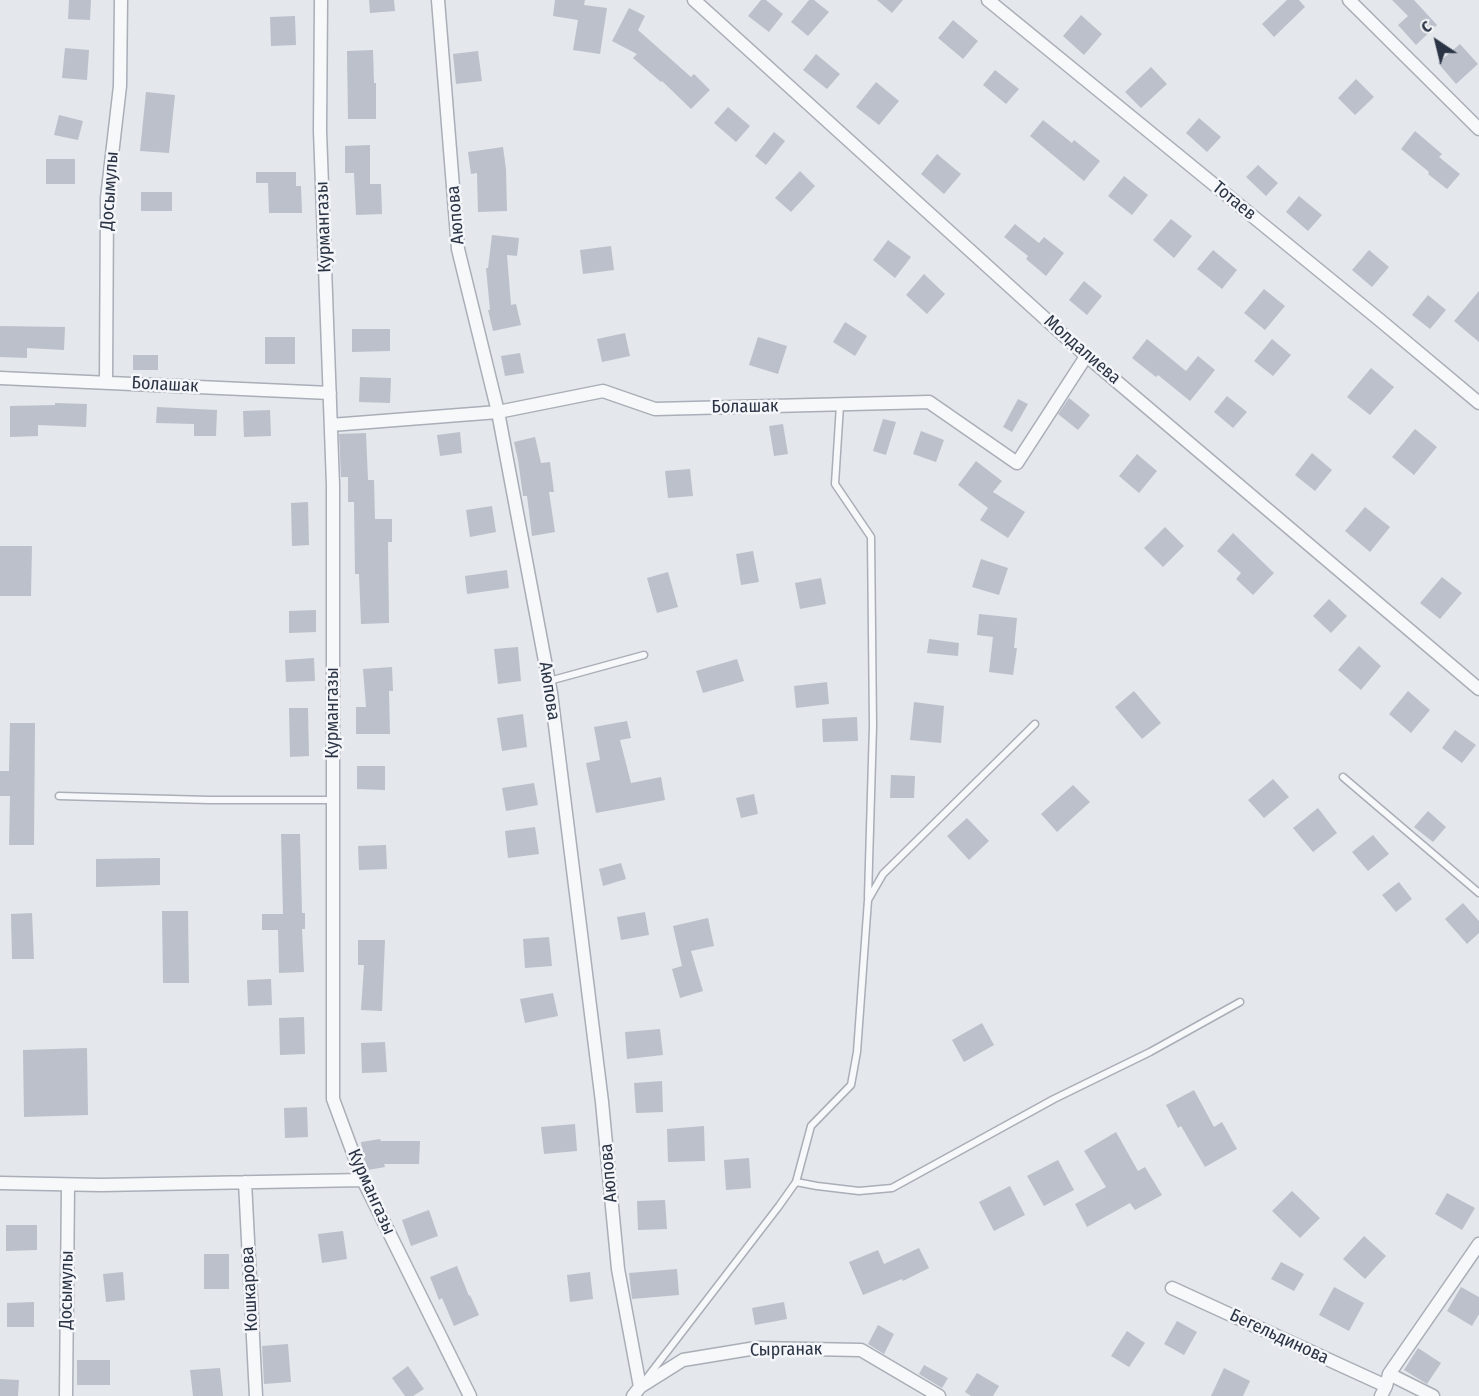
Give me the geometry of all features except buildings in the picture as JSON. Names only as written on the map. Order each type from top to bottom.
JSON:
[{"type":"street","name":"Досымулы","points":[[106,382],[107,198],[120,86],[121,0]]},
{"type":"street","name":"Курмангазы","points":[[321,0],[320,131],[333,485],[333,1100],[363,1180],[470,1396]]},
{"type":"street","name":"Аюпова","points":[[438,0],[458,249],[498,412],[548,681],[602,1102],[618,1269],[637,1391]]},
{"type":"street","name":"Молдалиева","points":[[694,0],[1087,355],[1479,689]]},
{"type":"street","name":"Тотаев","points":[[988,0],[1479,403]]},
{"type":"street","points":[[1349,0],[1479,129]]},
{"type":"street","name":"Болашак","points":[[331,425],[498,412],[603,391],[655,409],[929,402],[1017,463],[1087,355]]},
{"type":"street","name":"Болашак","points":[[0,378],[330,393]]},
{"type":"street","points":[[0,1183],[68,1185],[363,1180]]},
{"type":"street","name":"Кошкарова","points":[[245,1182],[256,1396]]},
{"type":"street","name":"Досымулы","points":[[66,1396],[68,1185]]},
{"type":"street","points":[[1385,1385],[1477,1252]]},
{"type":"street","name":"Бегельдинова","points":[[1172,1288],[1385,1385],[1433,1396]]},
{"type":"street","name":"Сырганак","points":[[637,1391],[684,1360],[756,1348],[861,1350],[939,1396]]},
{"type":"lane","points":[[637,1391],[796,1182],[811,1126],[851,1085],[857,1052],[868,900],[873,726],[871,537],[835,484],[840,405]]},
{"type":"lane","points":[[548,681],[644,655]]},
{"type":"lane","points":[[868,900],[883,874],[1035,724]]},
{"type":"lane","points":[[1343,777],[1479,893]]},
{"type":"lane","points":[[59,796],[209,800],[333,800]]},
{"type":"lane","points":[[796,1182],[859,1191],[892,1188],[1054,1099],[1150,1052],[1240,1002]]}]
